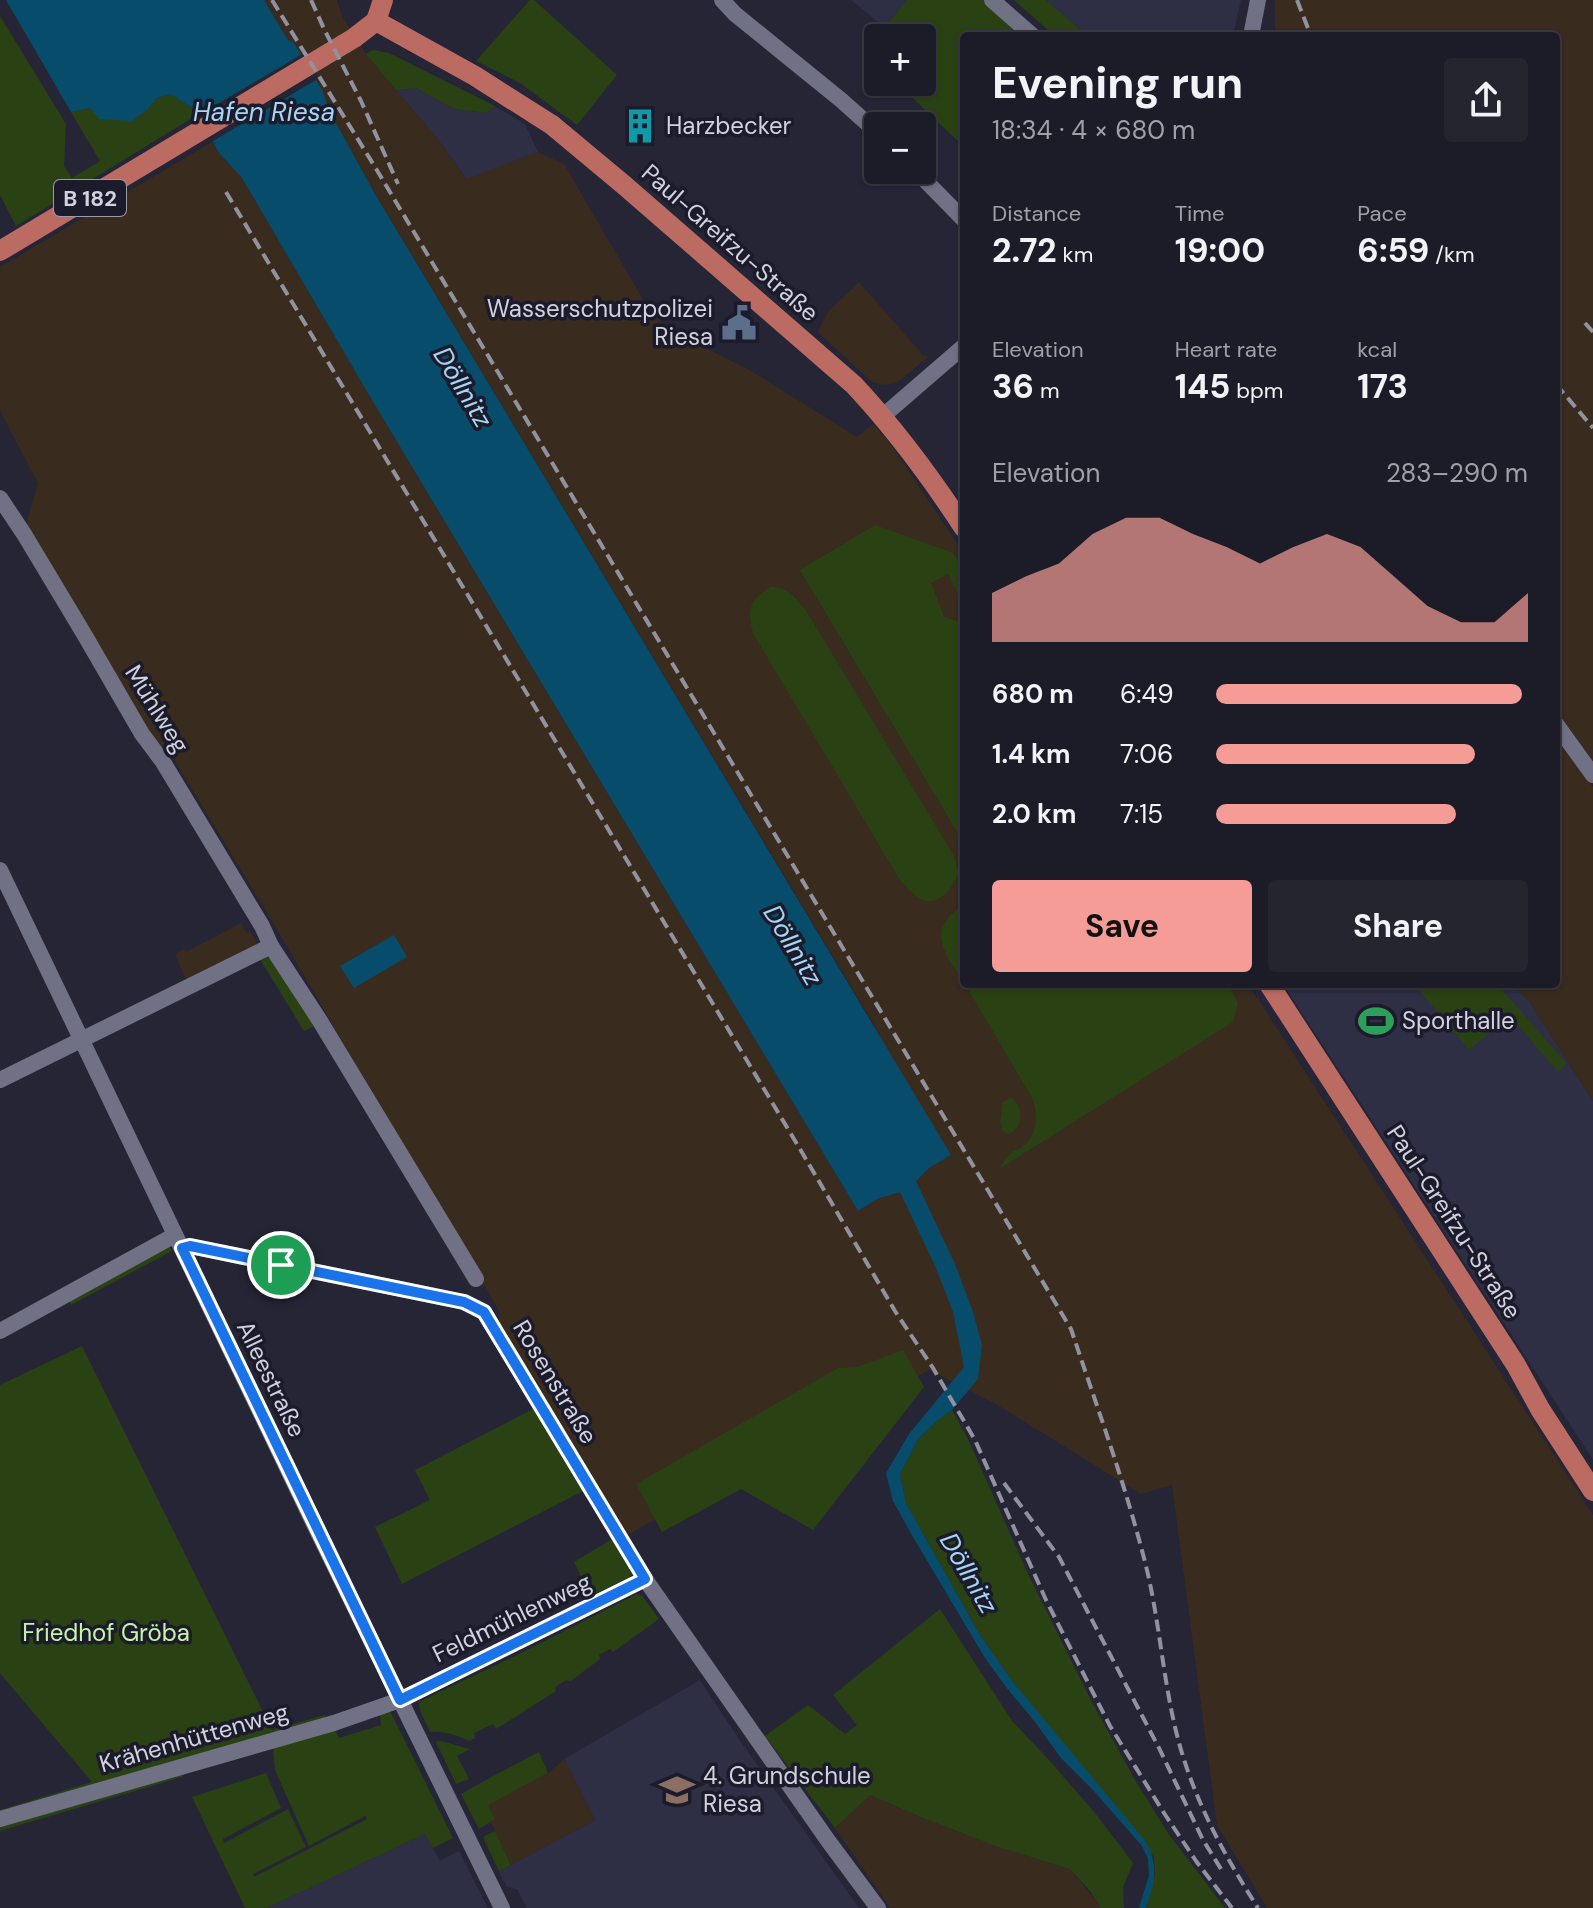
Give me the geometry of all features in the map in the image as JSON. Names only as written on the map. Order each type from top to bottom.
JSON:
[{"type":"main road","points":[[376,21],[383,0]]},
{"type":"main road","name":"B 182","points":[[0,251],[354,38],[376,21]]},
{"type":"main road","name":"Paul-Greifzu-Straße","points":[[376,21],[475,76],[552,125],[774,314],[854,385],[883,416],[913,452],[960,522]]},
{"type":"main road","name":"Paul-Greifzu-Straße","points":[[1272,988],[1516,1365],[1540,1409],[1593,1491]]},
{"type":"street","points":[[722,0],[864,121]]},
{"type":"street","points":[[992,0],[1028,32]]},
{"type":"street","points":[[1252,32],[1258,0]]},
{"type":"street","points":[[929,184],[960,216]]},
{"type":"street","points":[[883,416],[960,349]]},
{"type":"street","name":"Mühlweg","points":[[0,498],[476,1279]]},
{"type":"street","points":[[1560,730],[1593,775]]},
{"type":"street","name":"Alleestraße","points":[[0,870],[502,1908]]},
{"type":"street","points":[[0,1080],[271,946]]},
{"type":"street","points":[[0,1331],[178,1241]]},
{"type":"street","name":"Rosenstraße","points":[[178,1241],[464,1302],[484,1312],[645,1579],[878,1908]]},
{"type":"street","name":"Feldmühlenweg","points":[[400,1700],[645,1579]]},
{"type":"street","name":"Krähenhüttenweg","points":[[0,1819],[334,1723],[400,1700]]},
{"type":"shaded area","name":"Hafen Riesa","points":[[264,0],[337,0],[342,16],[366,54],[443,146],[466,179],[538,152],[564,164],[645,303],[667,329],[748,369],[857,437],[873,424],[890,443],[960,548],[960,988],[1251,988],[1593,1515],[1593,1908],[1267,1908],[1217,1825],[1172,1485],[1141,1494],[994,1403],[929,1370],[627,1535],[498,1323],[500,1313],[490,1295],[278,931],[172,756],[148,733],[26,525],[38,483],[0,411],[0,267],[212,142],[242,178],[858,1211],[877,1199],[900,1192],[929,1168],[874,1025],[375,194],[329,110],[323,92],[294,43],[288,40]]},
{"type":"shaded area","points":[[851,0],[907,0],[887,24],[880,24]]},
{"type":"shaded area","points":[[1046,0],[1241,0],[1234,32],[1083,32]]},
{"type":"shaded area","points":[[1275,0],[1593,0],[1593,761],[1560,716],[1560,32],[1275,31]]},
{"type":"shaded area","points":[[416,88],[454,109],[486,113],[495,106],[525,124],[538,152],[467,180],[396,90]]},
{"type":"shaded area","points":[[859,282],[923,355],[929,356],[897,383],[884,385],[872,382],[818,332],[828,312]]},
{"type":"shaded area","points":[[1560,742],[1593,787],[1593,1101],[1530,1002],[1516,988],[1560,988]]},
{"type":"shaded area","points":[[241,923],[258,944],[186,979],[175,954],[184,949],[186,952]]},
{"type":"shaded area","points":[[1286,988],[1516,988],[1530,1002],[1593,1101],[1593,1460]]},
{"type":"shaded area","name":"4. Grundschule Riesa","points":[[700,1680],[859,1908],[527,1908],[517,1889],[507,1887],[499,1871],[595,1820],[564,1759]]},
{"type":"shaded area","points":[[564,1759],[595,1820],[511,1865],[491,1822],[494,1819],[487,1805],[548,1773]]},
{"type":"shaded area","points":[[869,1795],[998,1847],[1070,1869],[1101,1908],[890,1908],[835,1828]]},
{"type":"shaded area","points":[[425,1834],[440,1861],[459,1851],[488,1908],[267,1908]]},
{"type":"green space","points":[[530,0],[534,0],[617,75],[577,125],[520,83],[476,61]]},
{"type":"green space","points":[[907,0],[983,0],[1020,32],[960,32],[960,143],[936,120],[936,112],[927,112],[911,96],[936,96],[936,24],[887,24]]},
{"type":"green space","points":[[1014,0],[1046,0],[1083,32],[1050,32]]},
{"type":"green space","points":[[0,16],[66,124],[64,166],[72,178],[100,161],[71,112],[90,108],[148,109],[157,98],[170,94],[194,109],[197,115],[16,226],[0,195]]},
{"type":"green space","points":[[373,50],[389,53],[495,106],[486,113],[454,109],[416,88],[396,90],[366,54]]},
{"type":"green space","points":[[875,525],[953,553],[960,564],[960,597],[948,574],[931,583],[944,617],[960,622],[960,836],[800,570]]},
{"type":"green space","points":[[770,587],[785,590],[805,609],[954,856],[959,874],[947,892],[937,900],[917,897],[901,882],[753,633],[751,606]]},
{"type":"green space","points":[[960,908],[960,976],[942,942],[944,923]]},
{"type":"green space","points":[[266,956],[316,1025],[304,1031],[260,959]]},
{"type":"green space","points":[[967,988],[1230,988],[1238,1004],[1233,1022],[999,1169],[1012,1152],[1027,1143],[1034,1131],[1035,1110],[1031,1096]]},
{"type":"green space","points":[[1417,988],[1500,988],[1567,1064],[1558,1072],[1505,1010],[1509,1017],[1469,1050]]},
{"type":"green space","points":[[1011,1098],[1018,1106],[1020,1117],[1017,1127],[1008,1134],[1002,1130],[1000,1122],[1003,1102]]},
{"type":"green space","points":[[170,1247],[172,1251],[71,1305],[68,1298]]},
{"type":"green space","name":"Friedhof Gröba","points":[[82,1346],[272,1730],[325,1715],[326,1719],[0,1814],[0,1810],[92,1782],[0,1673],[0,1385]]},
{"type":"green space","points":[[903,1350],[924,1387],[813,1530],[741,1489],[662,1532],[636,1484],[838,1368],[858,1367]]},
{"type":"green space","points":[[533,1409],[583,1491],[402,1584],[375,1527],[430,1500],[415,1470]]},
{"type":"green space","points":[[952,1410],[1093,1704],[1168,1833],[1225,1908],[1146,1908],[1155,1875],[1154,1857],[1013,1682],[980,1635],[906,1503],[900,1474],[919,1438]]},
{"type":"green space","points":[[612,1539],[632,1574],[590,1596],[574,1562]]},
{"type":"green space","points":[[637,1594],[643,1597],[659,1619],[613,1652],[610,1649],[599,1655],[600,1659],[571,1681],[566,1680],[555,1687],[556,1691],[496,1729],[493,1724],[474,1733],[475,1738],[469,1741],[450,1734],[430,1732],[419,1702]]},
{"type":"green space","points":[[940,1609],[1012,1721],[1095,1813],[1133,1863],[1123,1887],[1124,1908],[1101,1908],[1070,1869],[998,1847],[870,1795],[835,1828],[765,1736],[808,1705],[845,1734],[857,1725],[833,1695]]},
{"type":"green space","points":[[389,1709],[453,1838],[433,1848],[425,1834],[267,1908],[245,1908],[192,1797],[266,1773],[281,1808],[223,1839],[224,1843],[288,1809],[306,1847],[253,1874],[254,1877],[367,1819],[365,1816],[309,1846],[275,1770],[273,1747],[334,1728],[339,1738],[381,1725],[380,1713]]},
{"type":"green space","points":[[436,1742],[470,1749],[457,1756],[469,1779],[456,1784]]},
{"type":"green space","points":[[539,1752],[548,1773],[488,1805],[495,1819],[479,1829],[461,1794]]},
{"type":"green space","points":[[187,1770],[182,1777],[0,1831],[0,1825]]},
{"type":"green space","points":[[495,1831],[511,1865],[499,1871],[483,1837]]},
{"type":"water","name":"Hafen Riesa","points":[[6,0],[264,0],[288,40],[294,43],[375,194],[951,1155],[929,1168],[916,1181],[955,1264],[973,1312],[982,1345],[978,1379],[952,1410],[919,1438],[900,1474],[906,1503],[980,1635],[1013,1682],[1146,1842],[1153,1859],[1154,1875],[1146,1908],[1139,1908],[1149,1875],[1148,1859],[1142,1846],[1061,1758],[985,1658],[893,1501],[886,1473],[909,1434],[964,1367],[953,1312],[900,1192],[877,1199],[858,1211],[242,178],[219,153],[194,109],[170,94],[157,98],[132,121],[99,119],[90,108],[71,112]]},
{"type":"water","points":[[394,935],[407,957],[354,988],[340,966]]},
{"type":"pier","points":[[304,53],[319,78],[208,144],[194,118]]},
{"type":"railway","points":[[272,0],[1071,1329],[1146,1566],[1173,1718],[1192,1784],[1233,1868],[1258,1908]]},
{"type":"railway","points":[[311,0],[398,184]]},
{"type":"railway","points":[[1297,0],[1309,32]]},
{"type":"railway","points":[[226,192],[895,1311],[933,1368],[975,1440],[1046,1600],[1110,1726],[1196,1861],[1232,1908]]},
{"type":"railway","points":[[1585,323],[1593,332]]},
{"type":"railway","points":[[1560,389],[1593,428]]},
{"type":"railway","points":[[1004,1483],[1059,1557],[1159,1748],[1203,1840],[1221,1869]]},
{"type":"place","name":"Harzbecker","points":[[640,126]]},
{"type":"place","name":"Wasserschutzpolizei Riesa","points":[[739,323]]},
{"type":"place","name":"Sporthalle","points":[[1376,1021]]},
{"type":"place","name":"4. Grundschule Riesa","points":[[677,1790]]},
{"type":"route","points":[[190,1246],[281,1265],[464,1302],[484,1312],[645,1579],[400,1700],[182,1248],[190,1246]]},
{"type":"water label","name":"Döllnitz","points":[[463,387]]},
{"type":"water label","name":"Döllnitz","points":[[793,945]]},
{"type":"water label","name":"Döllnitz","points":[[969,1573]]}]
